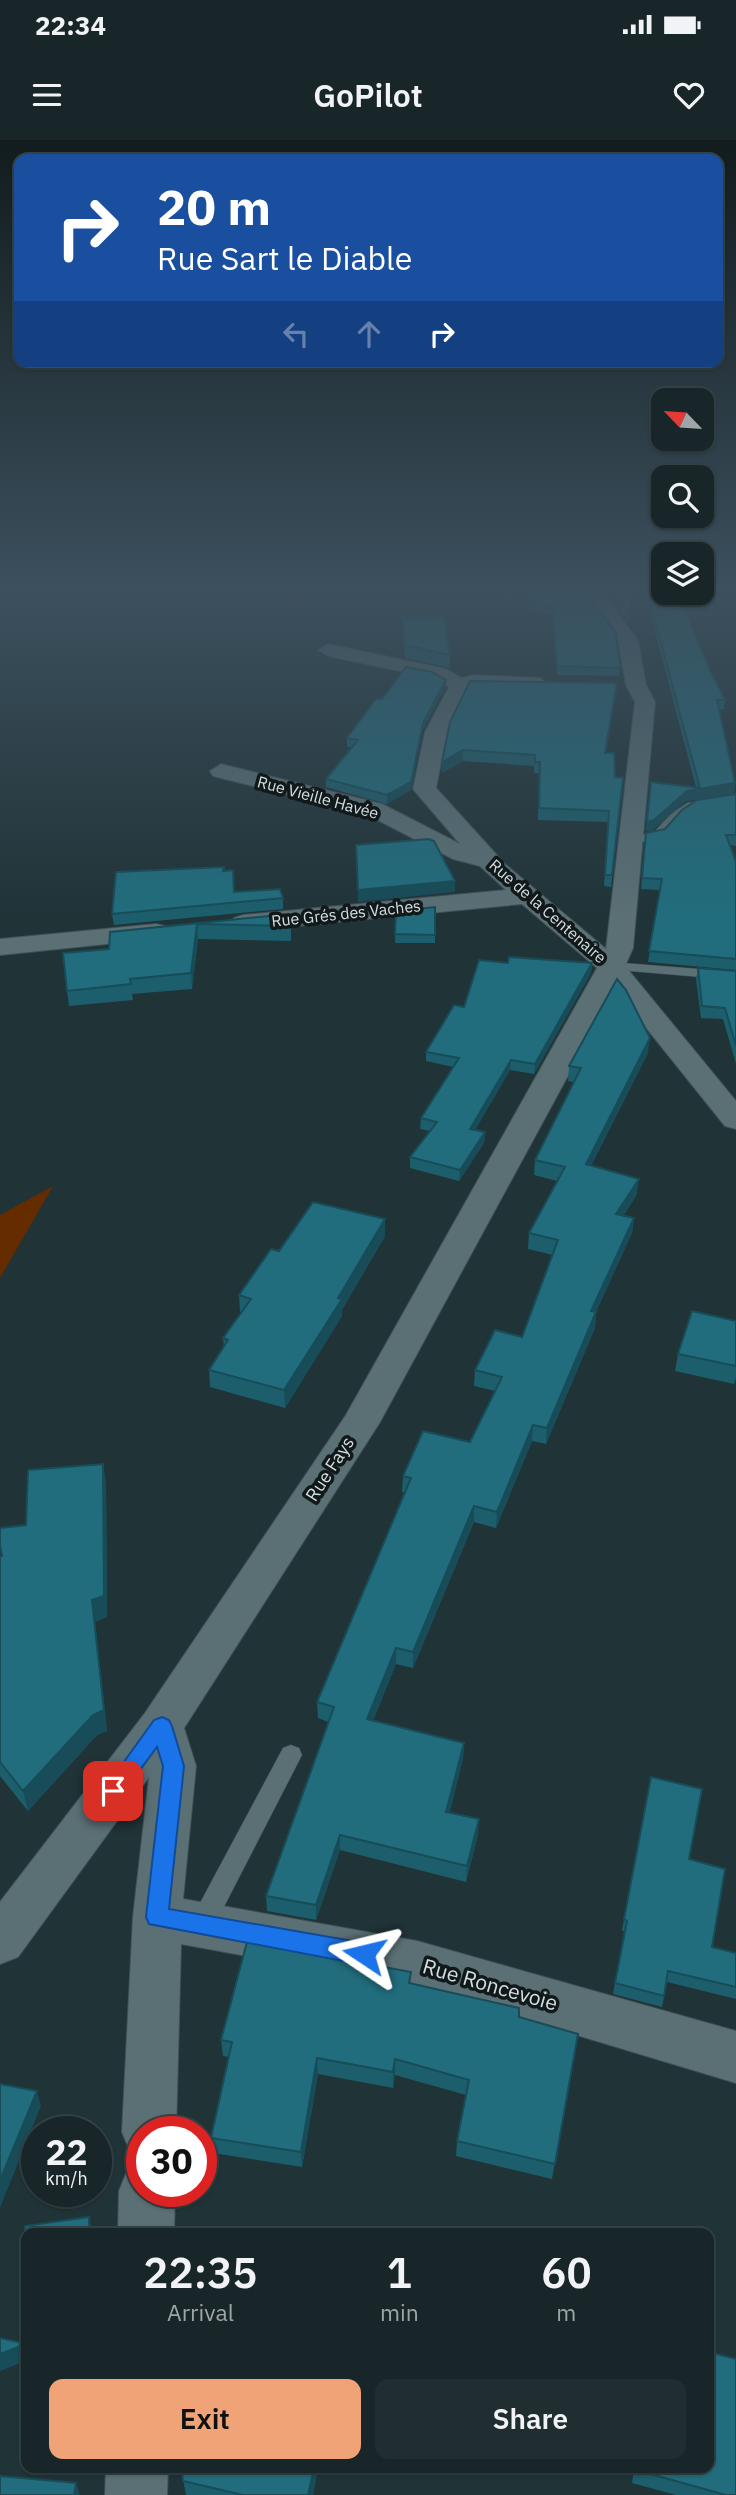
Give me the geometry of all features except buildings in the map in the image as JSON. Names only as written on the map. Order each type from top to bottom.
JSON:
[{"type":"street","name":"Rue de la Centenaire","points":[[454,697],[436,732],[424,789],[489,861],[525,896],[611,966],[736,1120]]},
{"type":"street","name":"Rue Fays","points":[[0,1941],[162,1726],[362,1422],[597,998],[620,947],[645,702],[642,697]]},
{"type":"street","name":"Rue Vieille Havée","points":[[221,771],[374,809],[462,854],[489,861]]},
{"type":"street","name":"Rue Grés des Vaches","points":[[221,925],[525,896]]},
{"type":"street","points":[[0,947],[180,929]]},
{"type":"street","points":[[151,2116],[180,1921],[173,1766],[162,1726]]},
{"type":"street","name":"Rue Roncevoie","points":[[180,1921],[418,1964],[736,2057]]},
{"type":"street","points":[[146,2228],[147,2207]]},
{"type":"street","points":[[136,2495],[137,2473]]},
{"type":"lane","points":[[630,837],[658,835],[675,813],[693,803],[736,798]]},
{"type":"lane","points":[[611,966],[736,976]]},
{"type":"lane","points":[[180,1921],[291,1755]]},
{"type":"shaded area","points":[[53,1186],[0,1278],[0,1215]]},
{"type":"route","points":[[113,1791],[162,1726],[173,1766],[157,1917],[364,1954]]}]
